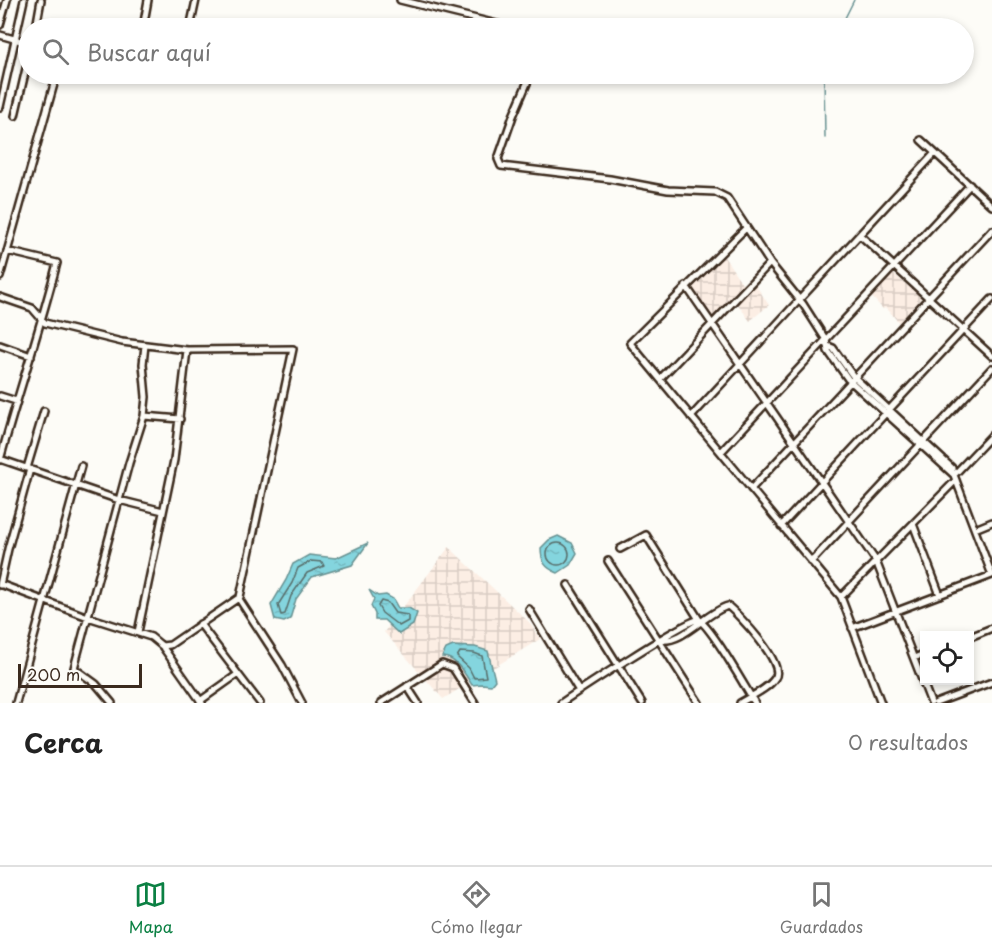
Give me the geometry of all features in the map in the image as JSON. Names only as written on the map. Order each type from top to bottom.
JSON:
[{"type":"street","points":[[0,25],[7,0]]},
{"type":"street","points":[[20,18],[24,0]]},
{"type":"street","points":[[38,18],[41,0]]},
{"type":"street","points":[[145,18],[148,0]]},
{"type":"street","points":[[192,18],[196,0]]},
{"type":"street","points":[[400,0],[473,18]]},
{"type":"street","points":[[0,107],[18,27]]},
{"type":"street","points":[[0,35],[18,41]]},
{"type":"street","points":[[15,116],[22,84]]},
{"type":"street","points":[[0,277],[54,84]]},
{"type":"street","points":[[527,84],[498,159],[501,166],[535,168],[668,190],[715,192],[726,198],[771,263],[800,299],[853,380],[922,444],[952,468],[992,575],[852,628]]},
{"type":"street","points":[[921,140],[992,206]]},
{"type":"street","points":[[691,417],[935,153]]},
{"type":"street","points":[[721,452],[827,343],[970,185]]},
{"type":"street","points":[[746,228],[631,341],[631,345],[840,597],[881,703]]},
{"type":"street","points":[[751,489],[992,230]]},
{"type":"street","points":[[860,234],[992,356]]},
{"type":"street","points":[[7,251],[57,263],[0,459],[119,500],[163,511]]},
{"type":"street","points":[[660,379],[771,263]]},
{"type":"street","points":[[686,286],[876,561],[931,703]]},
{"type":"street","points":[[0,297],[32,308],[42,321],[49,325],[102,338],[187,350],[292,349],[239,599],[282,665],[302,703]]},
{"type":"street","points":[[782,526],[992,299]]},
{"type":"street","points":[[0,345],[31,356]]},
{"type":"street","points":[[112,703],[96,684],[74,668],[144,416],[145,345]]},
{"type":"street","points":[[138,632],[174,460],[187,350]]},
{"type":"street","points":[[811,562],[992,368]]},
{"type":"street","points":[[0,396],[15,401]]},
{"type":"street","points":[[44,411],[0,585],[151,637],[162,646],[201,702],[238,674]]},
{"type":"street","points":[[144,416],[180,419]]},
{"type":"street","points":[[840,597],[913,524],[992,435]]},
{"type":"street","points":[[16,703],[81,466]]},
{"type":"street","points":[[975,529],[992,522]]},
{"type":"street","points":[[913,524],[940,595]]},
{"type":"street","points":[[621,549],[646,535],[755,703]]},
{"type":"street","points":[[608,561],[699,703]]},
{"type":"street","points":[[568,585],[642,703]]},
{"type":"street","points":[[162,646],[171,645],[239,599]]},
{"type":"street","points":[[561,703],[691,621],[700,621],[728,606],[770,653],[777,669],[776,678],[740,703]]},
{"type":"street","points":[[529,609],[579,691]]},
{"type":"street","points":[[200,624],[260,703]]},
{"type":"street","points":[[974,635],[992,628]]},
{"type":"street","points":[[914,658],[920,656]]},
{"type":"street","points":[[381,703],[442,664],[453,668],[475,703]]},
{"type":"street","points":[[936,703],[992,682]]},
{"type":"street","points":[[407,686],[418,703]]},
{"type":"shaded area","points":[[723,255],[744,286],[713,318],[691,285]]},
{"type":"shaded area","points":[[891,272],[922,297],[899,323],[869,294]]},
{"type":"shaded area","points":[[755,284],[769,305],[750,321],[737,303]]},
{"type":"shaded area","points":[[449,547],[529,622],[540,639],[443,699],[384,632]]},
{"type":"water","points":[[558,536],[572,543],[577,553],[570,565],[558,573],[545,564],[541,548],[549,540]]},
{"type":"water","points":[[368,543],[352,565],[312,577],[296,599],[290,619],[284,622],[275,620],[271,605],[293,564],[309,555],[336,558]]},
{"type":"water","points":[[369,590],[378,596],[386,595],[393,599],[398,608],[409,608],[417,613],[413,625],[399,634],[384,620],[375,620],[371,606],[374,599]]},
{"type":"water","points":[[453,646],[475,647],[488,651],[495,680],[491,685],[472,685],[456,663],[442,657],[446,649]]},
{"type":"waterway","points":[[845,18],[854,0]]},
{"type":"waterway","points":[[824,84],[825,138]]}]
